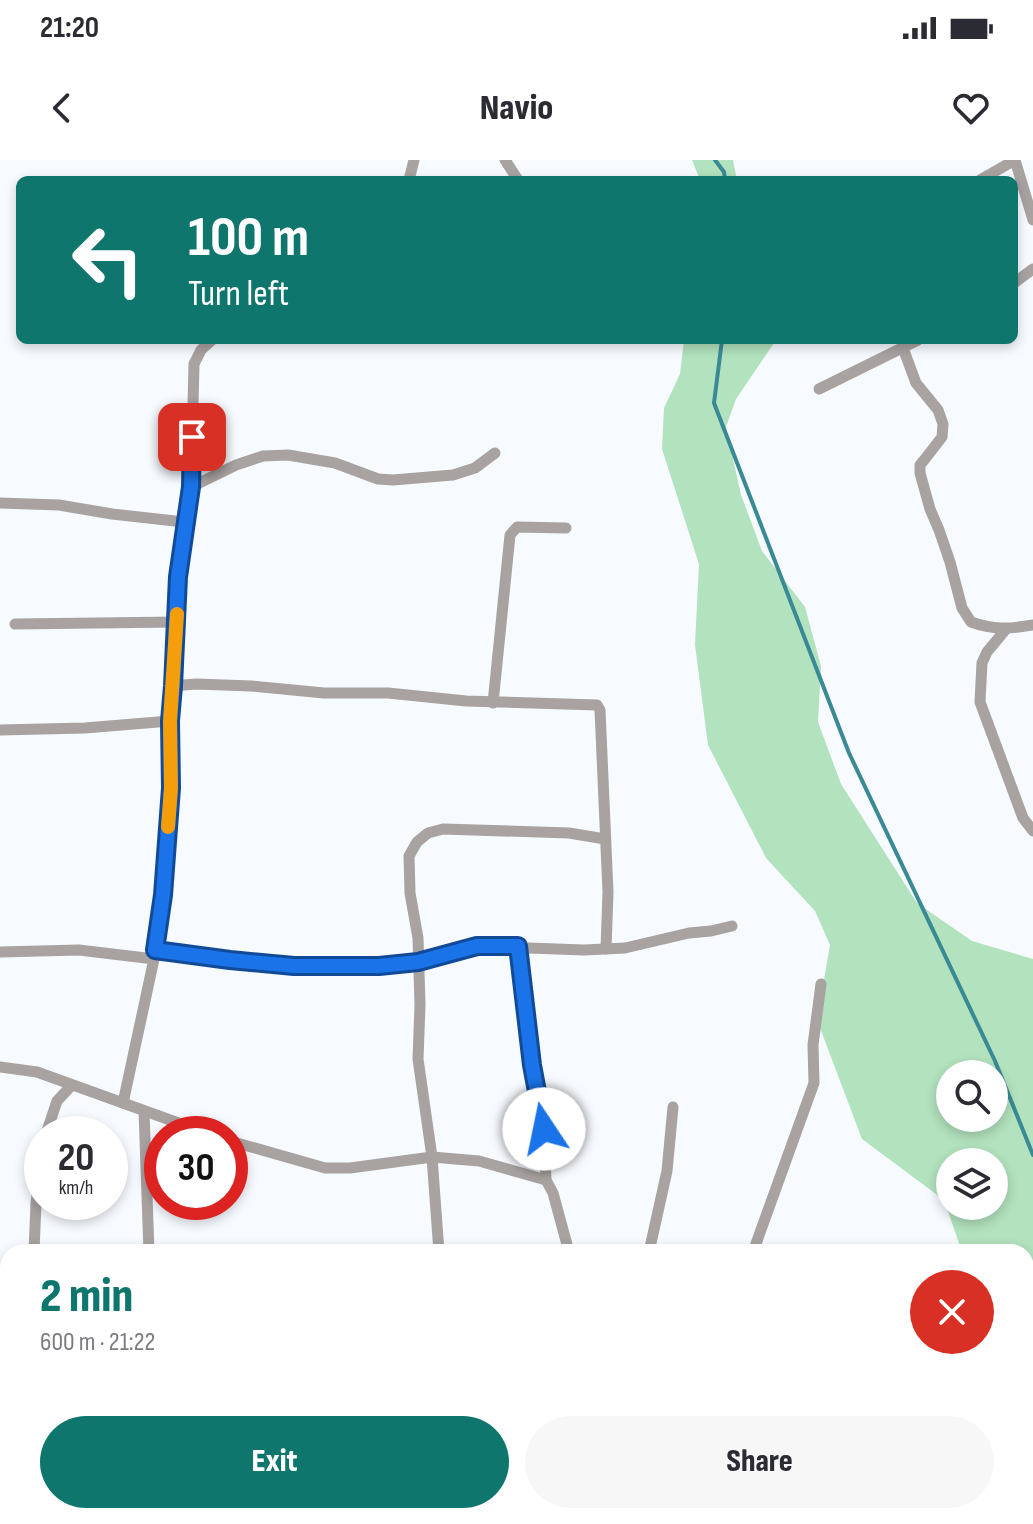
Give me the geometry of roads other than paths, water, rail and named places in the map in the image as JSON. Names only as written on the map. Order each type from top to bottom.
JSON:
[{"type":"street","points":[[987,176],[1015,160],[1033,220]]},
{"type":"street","points":[[123,1103],[163,895],[171,788],[170,721],[178,577],[191,487],[194,364],[208,344]]},
{"type":"street","points":[[819,389],[910,344]]},
{"type":"street","points":[[903,348],[916,383],[938,410],[943,424],[942,437],[920,465],[920,473],[962,608],[971,622],[987,628],[1033,625]]},
{"type":"street","points":[[191,487],[236,465],[263,456],[288,455],[335,463],[378,479],[393,480],[453,475],[475,468],[495,453]]},
{"type":"street","points":[[0,503],[59,505],[184,522]]},
{"type":"street","points":[[493,703],[510,535],[517,527],[566,528]]},
{"type":"street","points":[[15,624],[177,622]]},
{"type":"street","points":[[1006,629],[982,663],[980,702],[1023,818],[1033,831]]},
{"type":"street","points":[[173,686],[251,686],[324,693],[388,693],[493,703],[594,704],[599,707],[608,892],[606,949]]},
{"type":"street","points":[[0,730],[85,728],[170,721]]},
{"type":"street","points":[[438,1244],[432,1157],[418,1059],[418,938],[410,893],[409,856],[417,842],[428,833],[443,829],[569,833],[605,839]]},
{"type":"street","points":[[0,952],[79,950],[294,966],[379,966],[418,962],[477,946],[584,950],[625,948],[732,926]]},
{"type":"street","points":[[518,946],[532,1065],[544,1129],[546,1180],[553,1193],[567,1244]]},
{"type":"street","points":[[756,1244],[814,1083],[813,1045],[821,984]]},
{"type":"street","points":[[0,1067],[37,1072],[158,1116]]},
{"type":"street","points":[[52,1116],[57,1101],[71,1086]]},
{"type":"street","points":[[651,1244],[667,1171],[673,1107]]},
{"type":"street","points":[[144,1111],[149,1244]]},
{"type":"street","points":[[248,1146],[325,1168],[350,1168],[432,1157],[479,1161],[546,1180]]},
{"type":"street","points":[[34,1244],[35,1220]]},
{"type":"waterway","points":[[715,160],[724,176]]},
{"type":"waterway","points":[[721,344],[714,403],[849,753],[995,1061],[1033,1155]]}]
